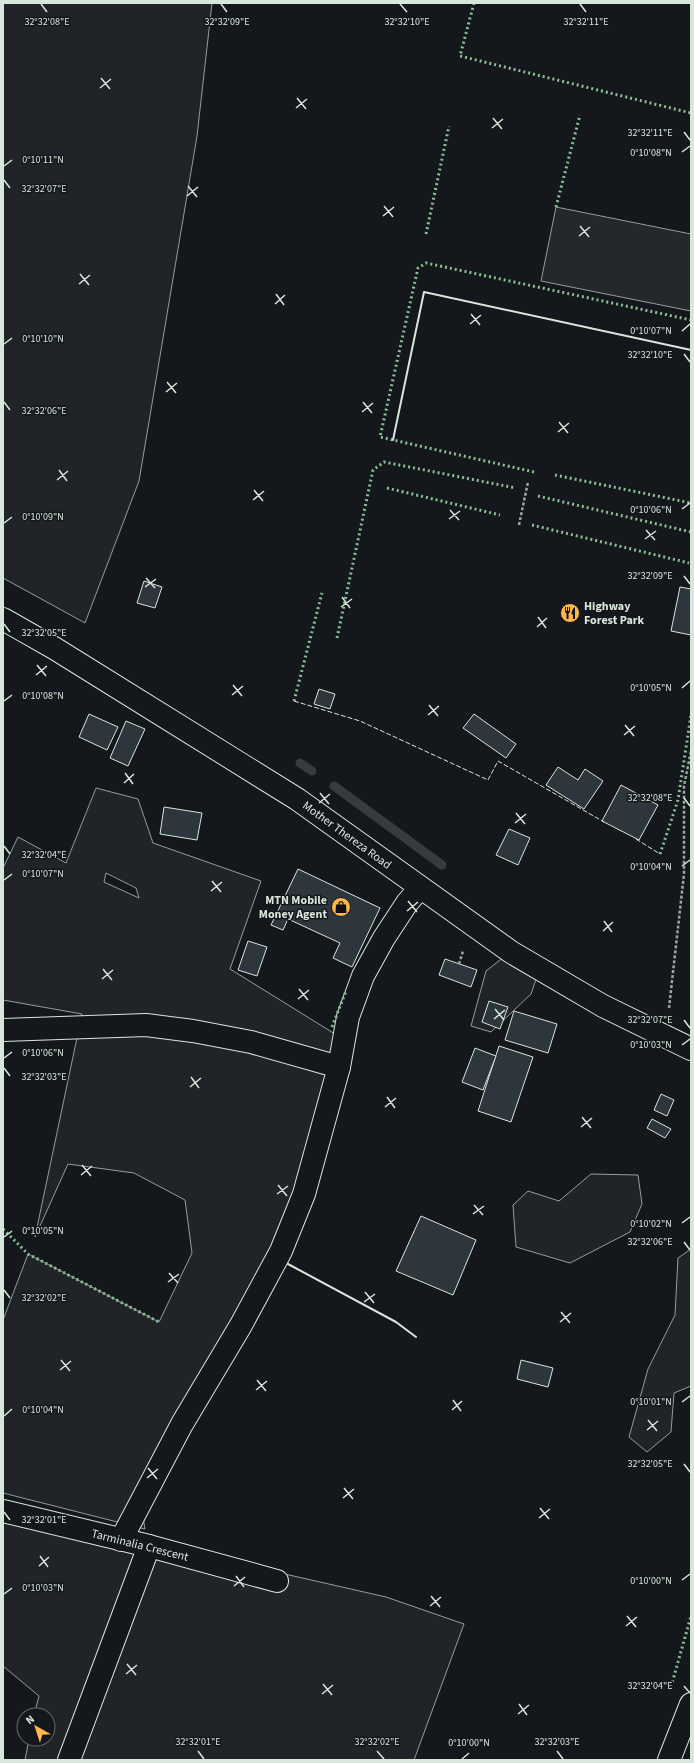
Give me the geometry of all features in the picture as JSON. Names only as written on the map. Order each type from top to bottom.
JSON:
[{"type":"street","name":"Mother Thereza Road","points":[[3,619],[54,648],[297,799],[511,952],[603,1006],[665,1038],[691,1049]]},
{"type":"street","points":[[121,1540],[182,1424],[242,1325],[281,1251],[304,1194],[339,1067],[348,1017],[363,976],[384,938],[407,903],[420,888]]},
{"type":"street","points":[[3,1030],[146,1025],[193,1031],[251,1042],[339,1067]]},
{"type":"street","name":"Tarminalia Crescent","points":[[3,1511],[149,1546],[277,1581]]},
{"type":"street","points":[[69,1760],[149,1546]]},
{"type":"street","points":[[669,1760],[691,1704]]},
{"type":"path","points":[[519,525],[528,482]]},
{"type":"path","points":[[665,1038],[684,874],[684,786],[691,752]]},
{"type":"shaded area","points":[[3,3],[212,3],[197,136],[139,481],[85,623],[3,578]]},
{"type":"shaded area","points":[[556,207],[691,234],[691,311],[541,281]]},
{"type":"shaded area","points":[[96,788],[138,799],[153,843],[261,881],[230,969],[335,1034],[308,1188],[141,1505],[145,1529],[3,1493],[3,1320],[28,1254],[159,1322],[192,1253],[185,1200],[134,1173],[68,1164],[35,1237],[82,1014],[3,1000],[3,868],[18,837],[66,863]],"holes":[[[106,873],[136,888],[139,898],[104,882]]]},
{"type":"shaded area","points":[[518,946],[542,962],[531,994],[491,1032],[471,1026],[486,971]]},
{"type":"shaded area","points":[[591,1174],[638,1175],[642,1204],[630,1232],[570,1263],[516,1247],[513,1205],[528,1191],[559,1201]]},
{"type":"shaded area","points":[[691,1249],[691,1386],[674,1393],[671,1432],[647,1452],[629,1437],[648,1369],[675,1315],[678,1258]]},
{"type":"shaded area","points":[[3,1510],[386,1597],[464,1624],[414,1760],[25,1760],[27,1747],[56,1747],[56,1707],[36,1707],[39,1696],[3,1666]]},
{"type":"building","points":[[144,581],[162,587],[155,608],[137,603]]},
{"type":"building","points":[[680,587],[691,589],[691,635],[671,631]]},
{"type":"building","points":[[319,689],[335,694],[330,709],[314,704]]},
{"type":"building","points":[[89,714],[118,727],[107,750],[79,737]]},
{"type":"building","points":[[474,714],[516,744],[506,758],[463,728]]},
{"type":"building","points":[[126,721],[145,729],[128,766],[110,758]]},
{"type":"building","points":[[558,767],[578,780],[585,769],[603,781],[584,809],[546,785]]},
{"type":"building","points":[[621,785],[658,805],[639,840],[602,821]]},
{"type":"building","points":[[164,807],[202,813],[197,840],[160,834]]},
{"type":"building","points":[[509,829],[530,838],[518,865],[496,855]]},
{"type":"building","points":[[298,869],[380,908],[352,967],[333,958],[340,943],[288,919],[283,930],[271,925]]},
{"type":"building","points":[[248,941],[267,947],[257,976],[238,970]]},
{"type":"building","points":[[445,959],[477,970],[471,987],[439,975]]},
{"type":"building","points":[[489,1001],[508,1007],[500,1029],[482,1022]]},
{"type":"building","points":[[514,1011],[557,1024],[548,1053],[505,1040]]},
{"type":"building","points":[[499,1046],[533,1057],[511,1122],[478,1111]]},
{"type":"building","points":[[475,1048],[496,1056],[483,1090],[462,1082]]},
{"type":"building","points":[[661,1094],[674,1100],[667,1116],[654,1110]]},
{"type":"building","points":[[652,1119],[671,1129],[665,1138],[647,1128]]},
{"type":"building","points":[[421,1216],[476,1240],[453,1295],[396,1271]]},
{"type":"building","points":[[521,1360],[553,1368],[548,1387],[517,1379]]},
{"type":"waterway","points":[[300,763],[312,771]]},
{"type":"waterway","points":[[334,786],[442,865]]},
{"type":"hedge","points":[[474,3],[460,56],[691,113]]},
{"type":"hedge","points":[[556,207],[580,115]]},
{"type":"hedge","points":[[426,234],[449,126]]},
{"type":"hedge","points":[[534,472],[380,437],[418,268],[426,263],[691,320]]},
{"type":"hedge","points":[[337,638],[373,470],[384,462],[516,488]]},
{"type":"hedge","points":[[555,475],[691,503]]},
{"type":"hedge","points":[[387,488],[500,515]]},
{"type":"hedge","points":[[538,496],[691,532]]},
{"type":"hedge","points":[[532,525],[689,563]]},
{"type":"hedge","points":[[294,701],[322,593]]},
{"type":"hedge","points":[[660,854],[678,800],[691,715]]},
{"type":"hedge","points":[[332,1027],[346,991]]},
{"type":"hedge","points":[[3,1229],[28,1254],[159,1322]]},
{"type":"hedge","points":[[671,1687],[691,1616]]},
{"type":"fence","points":[[294,701],[360,721],[488,780],[498,761],[604,822]]},
{"type":"fence","points":[[636,839],[660,854]]},
{"type":"wall","points":[[393,440],[424,292],[691,350]]},
{"type":"wall","points":[[288,1264],[396,1322],[416,1337]]},
{"type":"place","name":"Highway Forest Park","points":[[570,613]]},
{"type":"place","name":"MTN Mobile Money Agent","points":[[341,907]]}]
